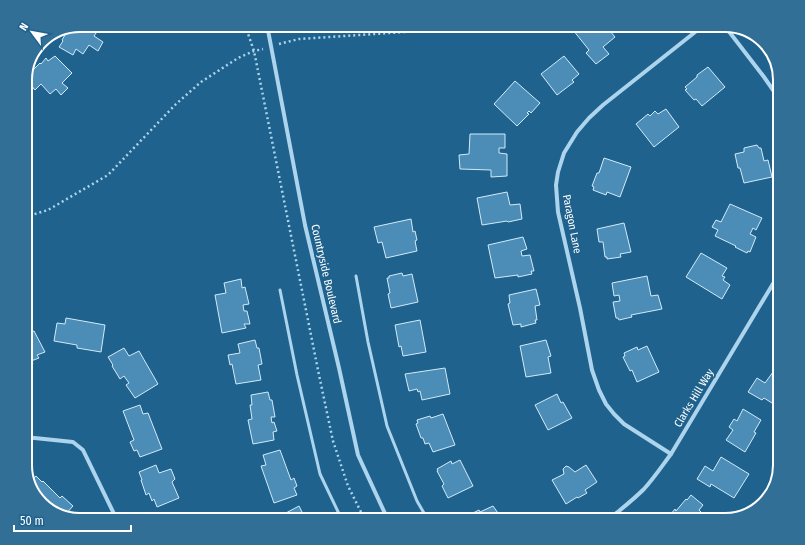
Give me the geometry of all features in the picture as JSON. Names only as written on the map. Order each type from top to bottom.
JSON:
[{"type":"street","name":"Countryside Boulevard","points":[[268,32],[305,225],[358,455],[385,513]]},
{"type":"street","name":"Paragon Lane","points":[[671,454],[624,424],[606,404],[599,390],[592,370],[580,308],[558,212],[556,185],[564,152],[576,132],[602,105],[695,32]]},
{"type":"street","points":[[729,32],[773,90]]},
{"type":"street","name":"Clarks Hill Way","points":[[616,513],[644,490],[671,454],[773,284]]},
{"type":"street","points":[[32,438],[73,442],[83,450],[114,513]]},
{"type":"lane","points":[[356,276],[368,342],[387,426],[417,501],[424,513]]},
{"type":"lane","points":[[280,290],[297,375],[320,474],[339,513]]},
{"type":"path","points":[[247,32],[254,51],[333,441],[348,486],[362,513]]},
{"type":"path","points":[[32,215],[48,210],[108,175],[176,104],[201,82],[238,58],[254,51],[299,39],[405,32]]},
{"type":"building","points":[[97,32],[94,36],[103,42],[98,51],[89,45],[83,54],[76,49],[73,55],[59,47],[63,41],[62,40],[65,35],[71,33]]},
{"type":"building","points":[[575,32],[611,32],[615,37],[603,47],[609,54],[596,64],[586,53],[589,50]]},
{"type":"building","points":[[55,56],[72,73],[62,83],[68,88],[61,95],[56,89],[50,94],[41,84],[35,90],[32,86],[34,69],[46,58],[48,61]]},
{"type":"building","points":[[564,56],[579,74],[572,80],[574,82],[557,95],[541,74]]},
{"type":"building","points":[[708,67],[725,87],[702,106],[685,90],[687,89],[685,87]]},
{"type":"building","points":[[515,81],[540,103],[531,113],[529,111],[527,113],[529,114],[517,126],[494,104]]},
{"type":"building","points":[[666,109],[679,127],[654,147],[636,124],[648,114],[650,116],[655,111],[658,114]]},
{"type":"building","points":[[470,134],[505,134],[505,148],[499,148],[499,153],[507,154],[507,176],[491,177],[491,170],[460,169],[459,155],[469,154]]},
{"type":"building","points":[[757,145],[761,148],[764,161],[768,160],[772,177],[744,183],[740,168],[738,168],[735,154],[744,152],[744,148]]},
{"type":"building","points":[[604,158],[631,167],[620,197],[607,192],[606,195],[593,190],[594,187],[592,186],[597,173],[599,173]]},
{"type":"building","points":[[507,192],[510,205],[520,204],[522,219],[482,225],[477,198]]},
{"type":"building","points":[[730,204],[762,218],[756,230],[753,228],[750,234],[756,237],[750,252],[748,251],[747,253],[715,236],[718,230],[712,227],[716,220],[721,222]]},
{"type":"building","points":[[411,219],[413,232],[415,231],[417,240],[415,241],[417,251],[386,258],[382,242],[378,243],[374,227]]},
{"type":"building","points":[[624,223],[631,252],[620,254],[621,257],[607,259],[607,257],[605,257],[603,242],[599,242],[597,229]]},
{"type":"building","points":[[523,237],[527,249],[521,251],[522,256],[530,255],[534,271],[531,271],[532,274],[518,277],[518,275],[495,278],[488,245]]},
{"type":"building","points":[[701,253],[727,268],[722,276],[725,277],[723,280],[730,285],[722,299],[686,277]]},
{"type":"building","points":[[402,273],[403,276],[412,274],[418,302],[391,308],[387,278],[389,278],[389,276]]},
{"type":"building","points":[[647,276],[651,296],[658,295],[662,309],[631,315],[632,317],[619,320],[616,318],[613,302],[620,301],[619,295],[614,296],[612,283]]},
{"type":"building","points":[[241,279],[242,288],[245,287],[249,304],[243,305],[244,311],[247,311],[250,324],[244,324],[246,328],[222,333],[215,295],[226,293],[224,283]]},
{"type":"building","points":[[536,289],[540,305],[535,306],[536,323],[521,327],[521,324],[513,325],[508,304],[510,303],[509,295]]},
{"type":"building","points":[[66,318],[105,325],[101,352],[77,348],[77,345],[54,341],[57,323],[65,324]]},
{"type":"building","points":[[420,320],[426,352],[403,356],[401,346],[399,347],[395,325]]},
{"type":"building","points":[[34,331],[45,352],[37,355],[39,358],[32,361],[32,332]]},
{"type":"building","points":[[255,340],[257,348],[259,348],[262,364],[258,365],[261,380],[236,384],[232,364],[230,365],[228,355],[240,353],[238,344]]},
{"type":"building","points":[[546,340],[551,356],[548,357],[551,373],[526,377],[520,346]]},
{"type":"building","points":[[647,346],[659,372],[637,382],[632,370],[630,371],[623,357],[625,356],[624,353],[637,347],[638,350]]},
{"type":"building","points":[[124,348],[129,356],[139,351],[158,384],[135,398],[126,385],[129,383],[124,376],[120,379],[108,357]]},
{"type":"building","points":[[445,368],[450,394],[422,400],[420,391],[418,392],[417,389],[409,391],[405,374]]},
{"type":"building","points":[[773,372],[773,404],[764,398],[762,400],[748,392],[757,378],[765,383]]},
{"type":"building","points":[[268,392],[270,400],[272,400],[275,417],[271,417],[272,423],[274,422],[277,431],[273,432],[274,440],[253,444],[248,420],[252,419],[250,405],[252,405],[251,395]]},
{"type":"building","points":[[557,394],[561,403],[563,402],[572,418],[548,430],[535,405]]},
{"type":"building","points":[[140,405],[143,414],[148,413],[162,449],[140,457],[137,450],[134,451],[130,442],[134,440],[123,411]]},
{"type":"building","points":[[743,409],[761,420],[754,432],[756,433],[745,452],[726,440],[733,430],[729,427],[734,419],[737,421]]},
{"type":"building","points":[[443,414],[455,445],[433,452],[429,443],[425,444],[423,438],[421,438],[416,424],[418,423],[417,420]]},
{"type":"building","points":[[280,450],[291,480],[294,478],[297,486],[294,488],[297,495],[274,503],[261,466],[266,465],[263,455]]},
{"type":"building","points":[[721,457],[749,474],[734,498],[711,484],[710,487],[697,479],[705,466],[713,471]]},
{"type":"building","points":[[460,460],[473,486],[448,498],[442,486],[444,484],[437,469],[451,461],[452,464]]},
{"type":"building","points":[[156,465],[159,473],[171,469],[175,479],[172,482],[179,498],[157,507],[154,499],[152,501],[149,493],[146,495],[139,472]]},
{"type":"building","points":[[586,465],[597,482],[585,490],[587,493],[566,504],[552,480],[564,474],[563,469],[566,466],[575,472]]},
{"type":"building","points":[[36,476],[42,482],[43,481],[60,498],[62,496],[73,506],[68,511],[53,505],[38,489],[34,478]]},
{"type":"building","points":[[691,495],[703,505],[699,510],[702,513],[672,513],[675,509],[676,511],[686,499],[687,500]]},
{"type":"building","points":[[299,506],[302,513],[286,513]]},
{"type":"building","points":[[493,506],[498,513],[473,513],[479,510],[480,512]]}]
